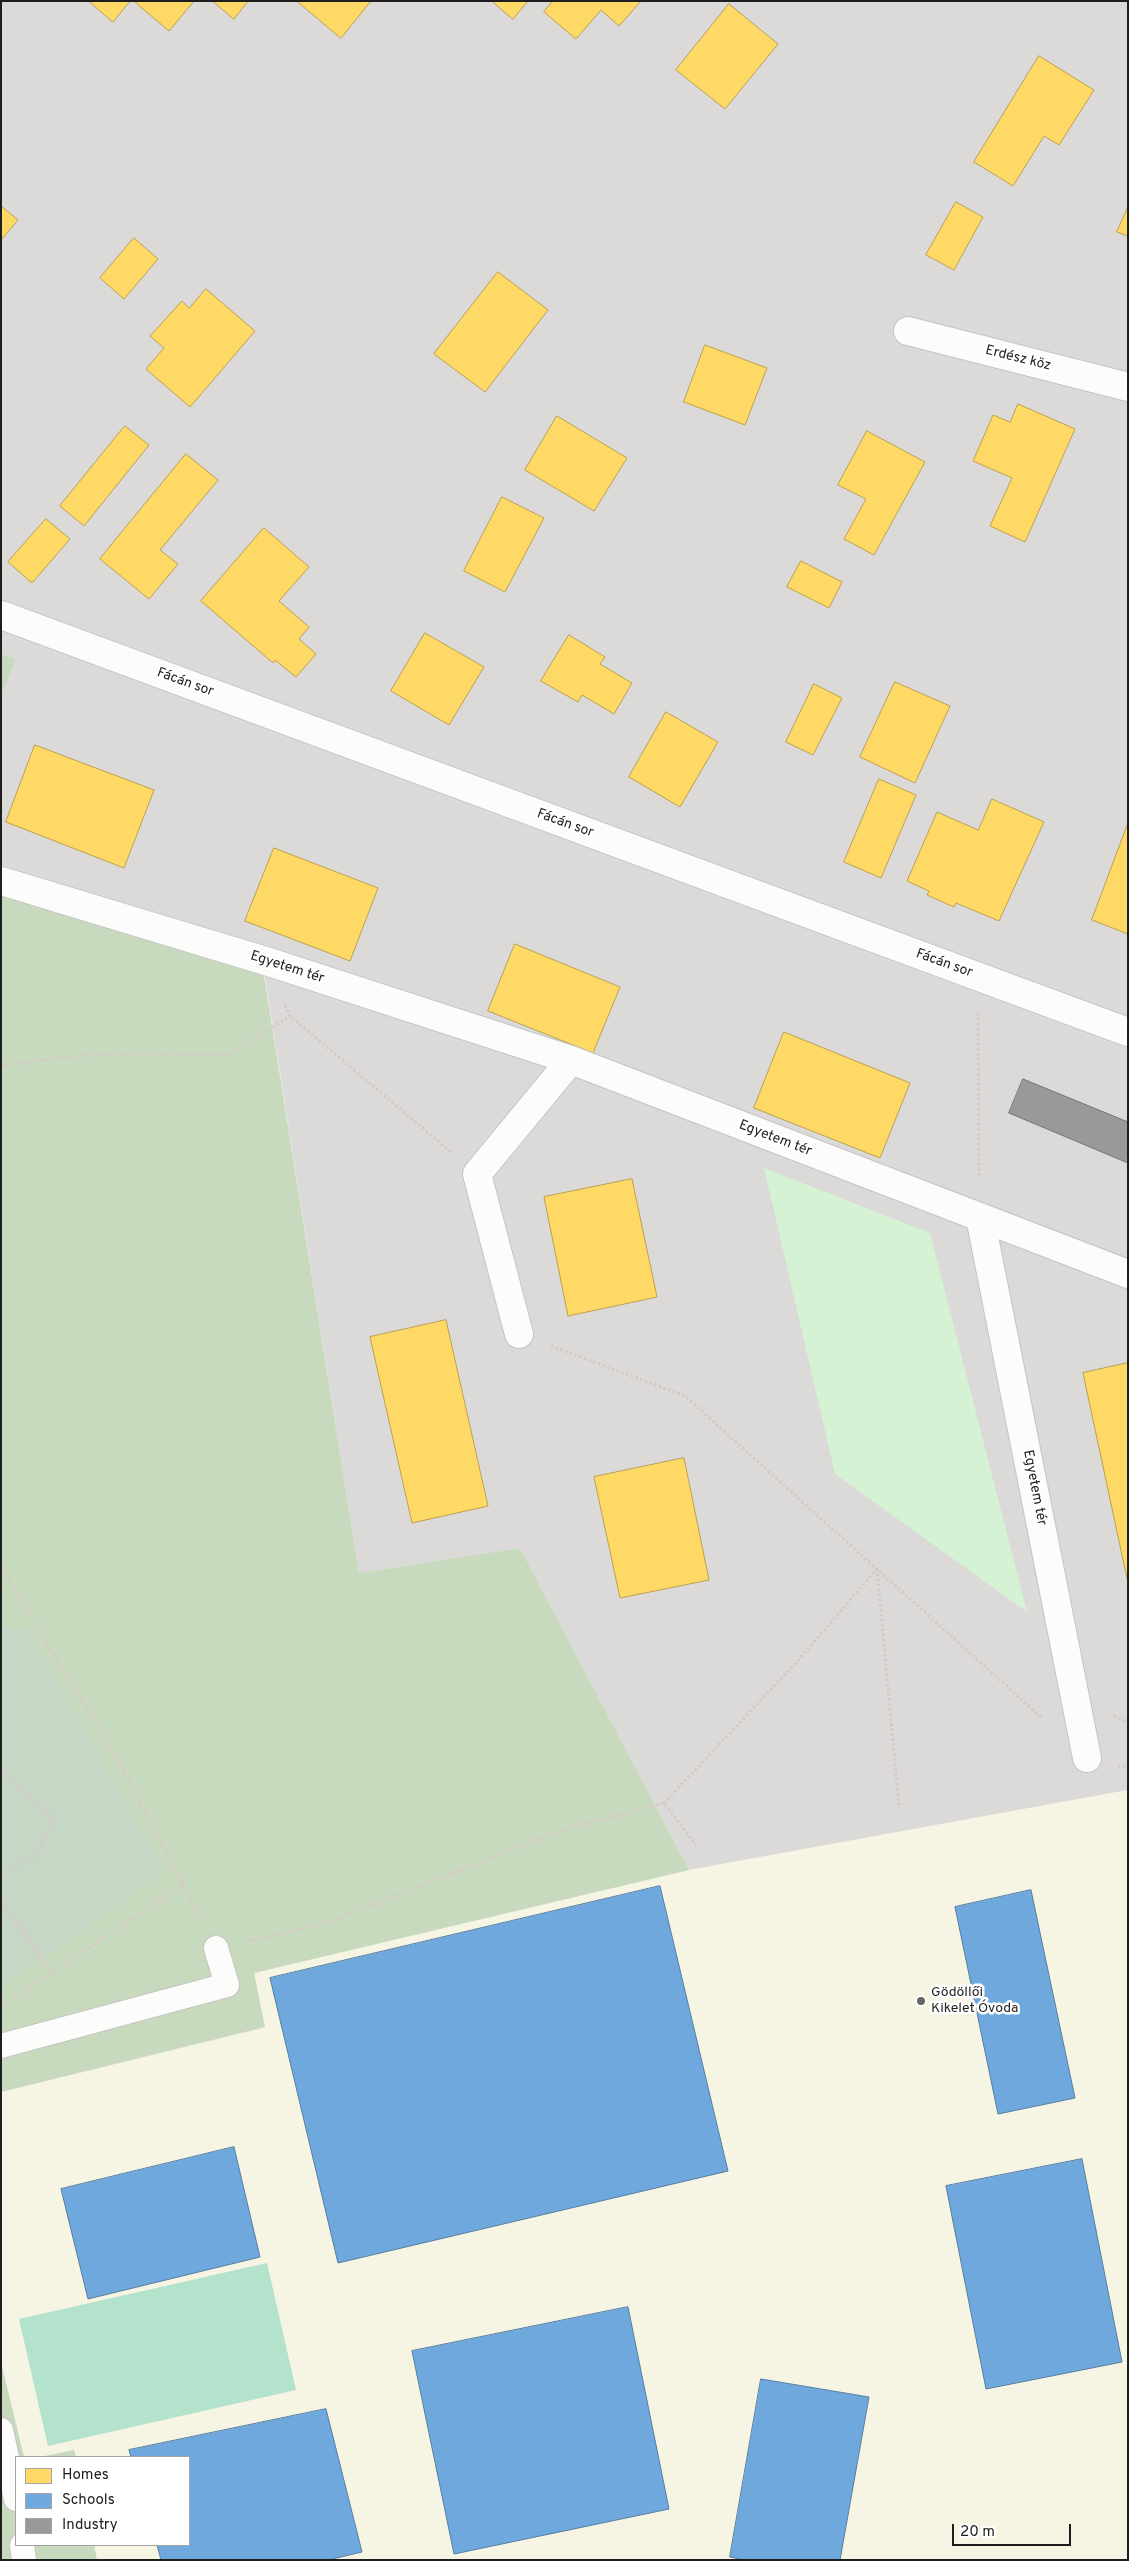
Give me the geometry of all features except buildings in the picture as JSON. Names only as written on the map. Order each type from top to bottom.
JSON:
[{"type":"street","name":"Erdész köz","points":[[908,331],[1128,387]]},
{"type":"street","name":"Fácán sor","points":[[1,615],[1128,1032]]},
{"type":"street","name":"Egyetem tér","points":[[1,881],[269,962],[571,1060],[1128,1274]]},
{"type":"street","points":[[518,1334],[477,1174],[571,1060]]},
{"type":"street","name":"Egyetem tér","points":[[980,1217],[1087,1758]]},
{"type":"lane","points":[[1,2046],[227,1985],[216,1948]]},
{"type":"lane","points":[[1,2430],[15,2494]]},
{"type":"lane","points":[[22,2546],[24,2560]]},
{"type":"path","points":[[1,1066],[78,1056],[137,1053],[229,1055],[290,1016],[477,1174]]},
{"type":"path","points":[[978,1016],[980,1217]]},
{"type":"path","points":[[518,1334],[685,1396],[1044,1719]]},
{"type":"path","points":[[1,1568],[117,1758],[216,1948],[329,1922],[559,1831],[664,1803],[794,1666],[877,1569]]},
{"type":"path","points":[[877,1569],[899,1807]]},
{"type":"path","points":[[1,1771],[54,1819],[36,1855],[1,1876]]},
{"type":"path","points":[[664,1803],[696,1845]]},
{"type":"path","points":[[1,2006],[184,1885]]},
{"type":"path","points":[[1,1900],[51,1973]]},
{"type":"shaded area","points":[[1,1],[1128,1],[1128,1790],[689,1870],[520,1548],[359,1573],[264,970],[1,890],[1,696],[16,659],[1,654]]},
{"type":"shaded area","points":[[1128,1790],[1128,2560],[97,2560],[94,2546],[190,2546],[190,2456],[76,2456],[74,2450],[45,2456],[24,2456],[1,2362],[1,2092],[265,2028],[254,1973],[689,1870]]},
{"type":"green space","points":[[1,654],[16,659],[1,696]]},
{"type":"green space","points":[[1,890],[263,970],[359,1573],[520,1548],[689,1870],[254,1973],[265,2027],[1,2092]]},
{"type":"green space","points":[[764,1168],[930,1233],[1027,1612],[835,1474]]},
{"type":"green space","points":[[1,1627],[27,1628],[165,1871],[1,1989]]},
{"type":"green space","points":[[267,2263],[296,2390],[48,2446],[19,2319]]},
{"type":"green space","points":[[1,2362],[24,2456],[15,2456],[15,2546],[94,2546],[97,2560],[1,2560]]},
{"type":"green space","points":[[74,2450],[76,2456],[45,2456]]},
{"type":"place","name":"Gödöllői Kikelet Óvoda","points":[[921,2001]]}]
